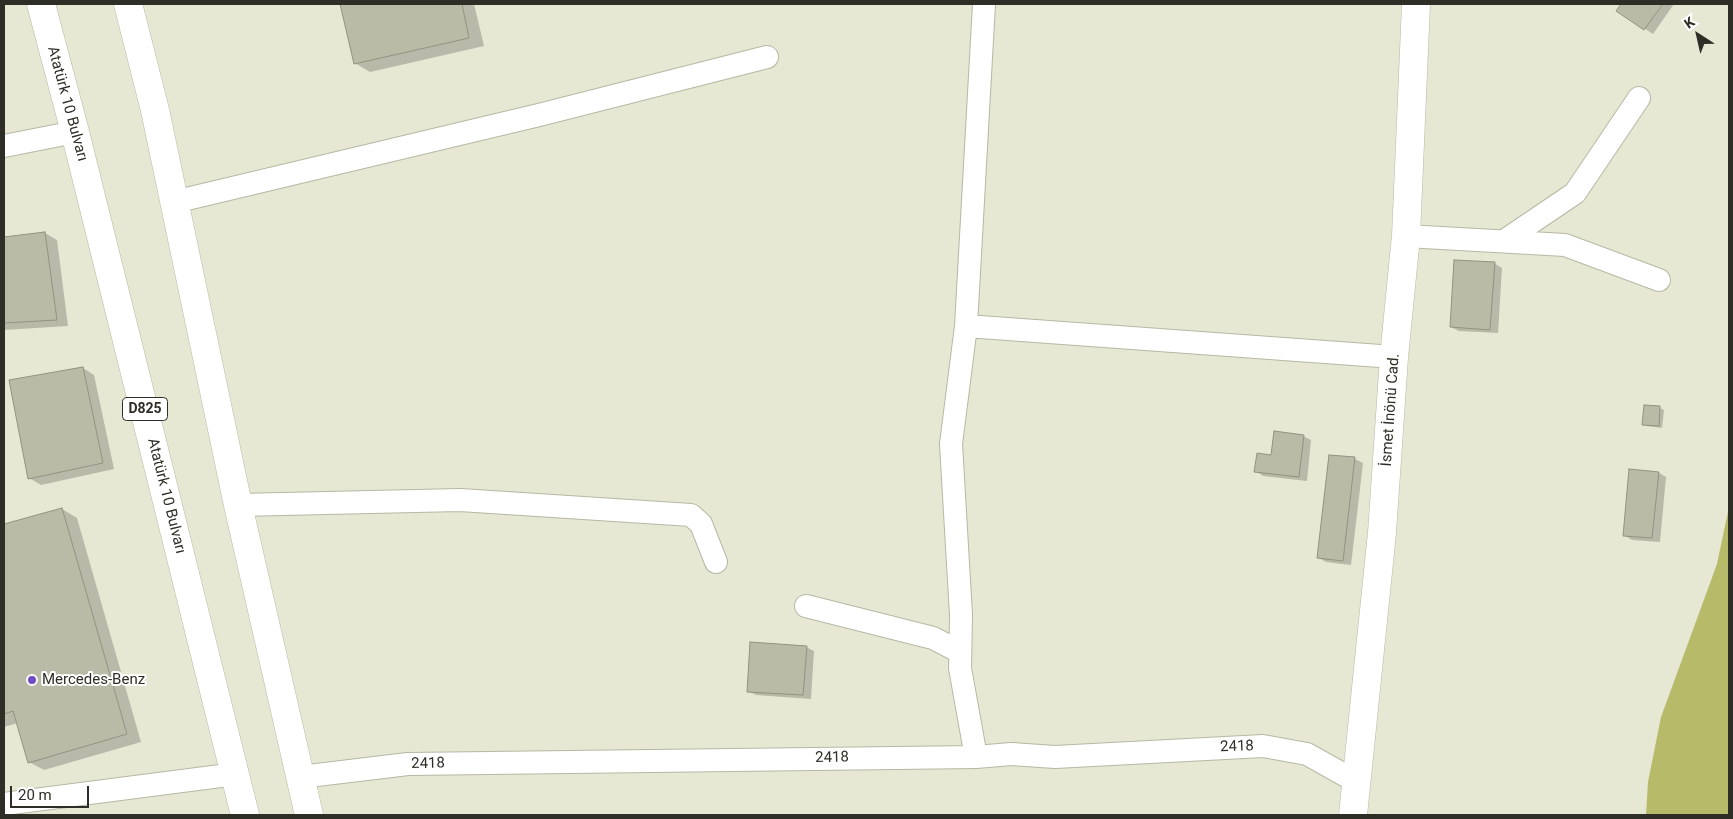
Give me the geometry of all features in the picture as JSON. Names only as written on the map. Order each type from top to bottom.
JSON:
[{"type":"main road","name":"Atatürk 10 Bulvarı","points":[[41,4],[75,132],[245,815]]},
{"type":"main road","points":[[128,4],[155,110],[238,505],[309,815]]},
{"type":"main road","name":"İsmet İnönü Cad.","points":[[1352,815],[1382,533],[1394,357],[1406,236],[1416,4]]},
{"type":"street","points":[[976,757],[960,668],[961,615],[952,444],[966,326],[984,4]]},
{"type":"street","points":[[174,202],[530,117],[767,57]]},
{"type":"street","points":[[1504,241],[1575,194],[1639,98]]},
{"type":"street","points":[[4,146],[75,132]]},
{"type":"street","points":[[1406,236],[1565,245],[1659,280]]},
{"type":"street","points":[[966,326],[1394,357]]},
{"type":"street","points":[[238,505],[460,500],[691,516],[701,524],[716,562]]},
{"type":"street","points":[[806,606],[933,638],[960,652]]},
{"type":"street","name":"2418","points":[[300,777],[408,764],[976,757],[1011,754],[1056,757],[1263,746],[1307,754],[1357,782]]},
{"type":"street","points":[[4,804],[236,774]]},
{"type":"shaded area","points":[[1729,507],[1729,815],[1646,815],[1648,782],[1661,717],[1717,564]]},
{"type":"building","points":[[340,4],[462,4],[469,38],[354,64]]},
{"type":"building","points":[[1621,4],[1663,4],[1644,30],[1616,11]]},
{"type":"building","points":[[45,232],[57,320],[4,323],[4,237]]},
{"type":"building","points":[[1454,260],[1495,262],[1490,330],[1450,327]]},
{"type":"building","points":[[83,367],[103,463],[28,479],[9,380]]},
{"type":"building","points":[[1644,405],[1660,406],[1659,426],[1642,425]]},
{"type":"building","points":[[1274,431],[1304,435],[1299,477],[1254,472],[1257,453],[1271,455]]},
{"type":"building","points":[[1329,455],[1355,457],[1343,561],[1317,558]]},
{"type":"building","points":[[1629,469],[1659,472],[1652,538],[1623,536]]},
{"type":"building","points":[[62,508],[127,734],[28,763],[13,711],[4,714],[4,524]]},
{"type":"building","points":[[750,642],[807,646],[803,695],[747,692]]},
{"type":"place","name":"Mercedes-Benz","points":[[32,680]]}]
